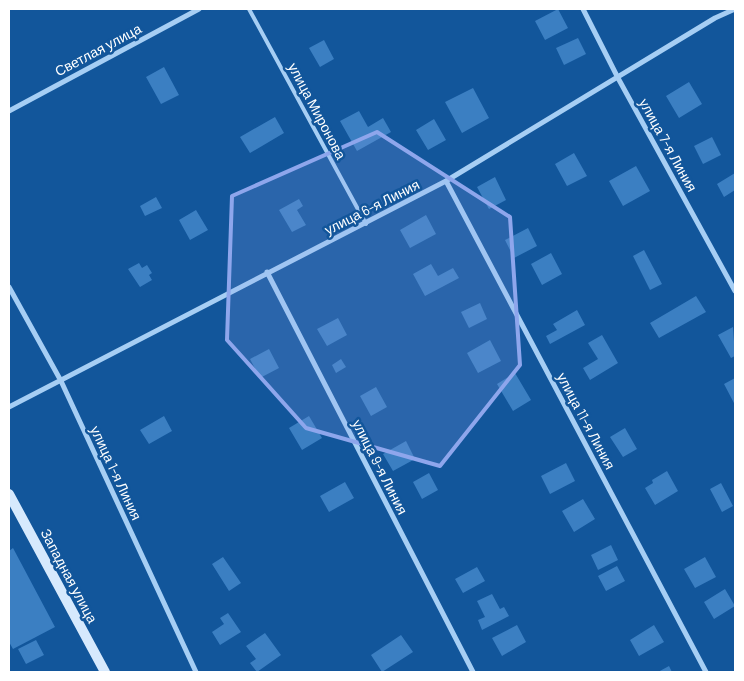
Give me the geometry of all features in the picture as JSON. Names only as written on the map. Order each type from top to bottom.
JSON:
[{"type":"street","name":"Светлая улица","points":[[9,111],[199,9]]},
{"type":"street","name":"улица 7-я Линия","points":[[583,9],[618,78],[735,291]]},
{"type":"street","name":"улица 6-я Линия","points":[[9,407],[446,181],[715,18],[735,9]]},
{"type":"street","name":"улица 11-я Линия","points":[[446,181],[706,672]]},
{"type":"street","name":"улица 9-я Линия","points":[[267,272],[473,672]]},
{"type":"street","name":"улица 1-я Линия","points":[[9,287],[61,380],[196,672]]},
{"type":"street","name":"Западная улица","points":[[9,494],[105,672]]},
{"type":"lane","name":"улица Миронова","points":[[249,9],[366,224]]},
{"type":"highlighted area","points":[[377,132],[510,217],[520,365],[440,466],[306,428],[227,340],[232,196]]},
{"type":"building","points":[[558,9],[568,28],[545,40],[535,21]]},
{"type":"building","points":[[578,38],[586,54],[564,65],[556,48]]},
{"type":"building","points":[[324,40],[334,59],[320,67],[309,48]]},
{"type":"building","points":[[164,67],[179,95],[161,104],[146,77]]},
{"type":"building","points":[[689,82],[702,104],[679,118],[666,96]]},
{"type":"building","points":[[473,88],[489,118],[462,133],[445,102]]},
{"type":"building","points":[[359,111],[368,127],[383,118],[391,132],[357,151],[340,121]]},
{"type":"building","points":[[275,117],[284,133],[250,153],[240,137]]},
{"type":"building","points":[[434,119],[446,140],[428,150],[416,130]]},
{"type":"building","points":[[712,137],[721,155],[703,164],[694,146]]},
{"type":"building","points":[[574,153],[587,176],[567,186],[555,164]]},
{"type":"building","points":[[636,166],[650,191],[623,206],[609,181]]},
{"type":"building","points":[[735,173],[735,190],[724,197],[717,184]]},
{"type":"building","points":[[495,177],[506,200],[489,209],[477,187]]},
{"type":"building","points":[[156,197],[162,208],[145,216],[140,206]]},
{"type":"building","points":[[299,199],[303,206],[297,210],[306,225],[292,232],[279,210]]},
{"type":"building","points":[[196,210],[208,230],[190,240],[179,220]]},
{"type":"building","points":[[426,215],[436,234],[410,248],[400,230]]},
{"type":"building","points":[[528,228],[537,246],[514,258],[505,240]]},
{"type":"building","points":[[644,250],[662,284],[650,290],[633,256]]},
{"type":"building","points":[[551,253],[562,274],[542,285],[531,264]]},
{"type":"building","points":[[139,263],[142,268],[147,265],[152,273],[149,275],[152,280],[140,287],[128,269]]},
{"type":"building","points":[[431,264],[438,276],[453,268],[459,278],[425,296],[413,274]]},
{"type":"building","points":[[696,296],[706,312],[659,338],[650,323]]},
{"type":"building","points":[[480,303],[487,319],[469,328],[461,312]]},
{"type":"building","points":[[577,310],[585,325],[550,344],[546,336],[557,330],[553,324]]},
{"type":"building","points":[[338,318],[347,335],[327,346],[317,329]]},
{"type":"building","points":[[733,327],[735,356],[731,358],[718,335]]},
{"type":"building","points":[[602,335],[618,363],[590,380],[583,368],[598,359],[588,343]]},
{"type":"building","points":[[490,340],[501,361],[478,373],[467,353]]},
{"type":"building","points":[[269,349],[279,368],[260,378],[250,359]]},
{"type":"building","points":[[341,359],[346,367],[336,373],[332,365]]},
{"type":"building","points":[[515,373],[531,400],[513,411],[497,384]]},
{"type":"building","points":[[735,378],[735,405],[724,384]]},
{"type":"building","points":[[376,387],[387,407],[371,416],[360,396]]},
{"type":"building","points":[[164,416],[172,431],[149,444],[140,430]]},
{"type":"building","points":[[309,416],[322,438],[302,450],[289,428]]},
{"type":"building","points":[[625,428],[637,449],[623,457],[610,437]]},
{"type":"building","points":[[406,441],[415,459],[393,471],[383,454]]},
{"type":"building","points":[[566,463],[575,481],[550,494],[541,476]]},
{"type":"building","points":[[667,471],[678,491],[655,505],[645,488],[653,483],[652,480]]},
{"type":"building","points":[[429,473],[438,490],[422,499],[413,482]]},
{"type":"building","points":[[345,482],[354,498],[329,512],[320,496]]},
{"type":"building","points":[[721,483],[733,506],[722,512],[710,489]]},
{"type":"building","points":[[583,499],[595,519],[574,532],[562,511]]},
{"type":"building","points":[[611,545],[618,560],[598,570],[591,555]]},
{"type":"building","points":[[13,548],[55,627],[13,649],[9,642],[9,551]]},
{"type":"building","points":[[223,557],[241,583],[229,591],[212,564]]},
{"type":"building","points":[[705,557],[716,577],[695,588],[684,569]]},
{"type":"building","points":[[617,566],[625,581],[606,591],[598,576]]},
{"type":"building","points":[[477,567],[485,581],[463,593],[455,579]]},
{"type":"building","points":[[725,589],[735,606],[714,619],[704,602]]},
{"type":"building","points":[[492,594],[500,609],[504,607],[509,616],[482,630],[478,620],[485,617],[477,601]]},
{"type":"building","points":[[228,613],[241,632],[220,645],[212,632],[224,624],[220,618]]},
{"type":"building","points":[[517,625],[526,642],[502,656],[492,638]]},
{"type":"building","points":[[654,625],[664,642],[639,656],[630,640]]},
{"type":"building","points":[[265,633],[281,655],[257,672],[250,663],[256,659],[246,646]]},
{"type":"building","points":[[401,635],[413,652],[382,672],[371,655]]},
{"type":"building","points":[[36,640],[44,655],[26,664],[18,649]]},
{"type":"building","points":[[669,666],[672,672],[658,672]]}]
